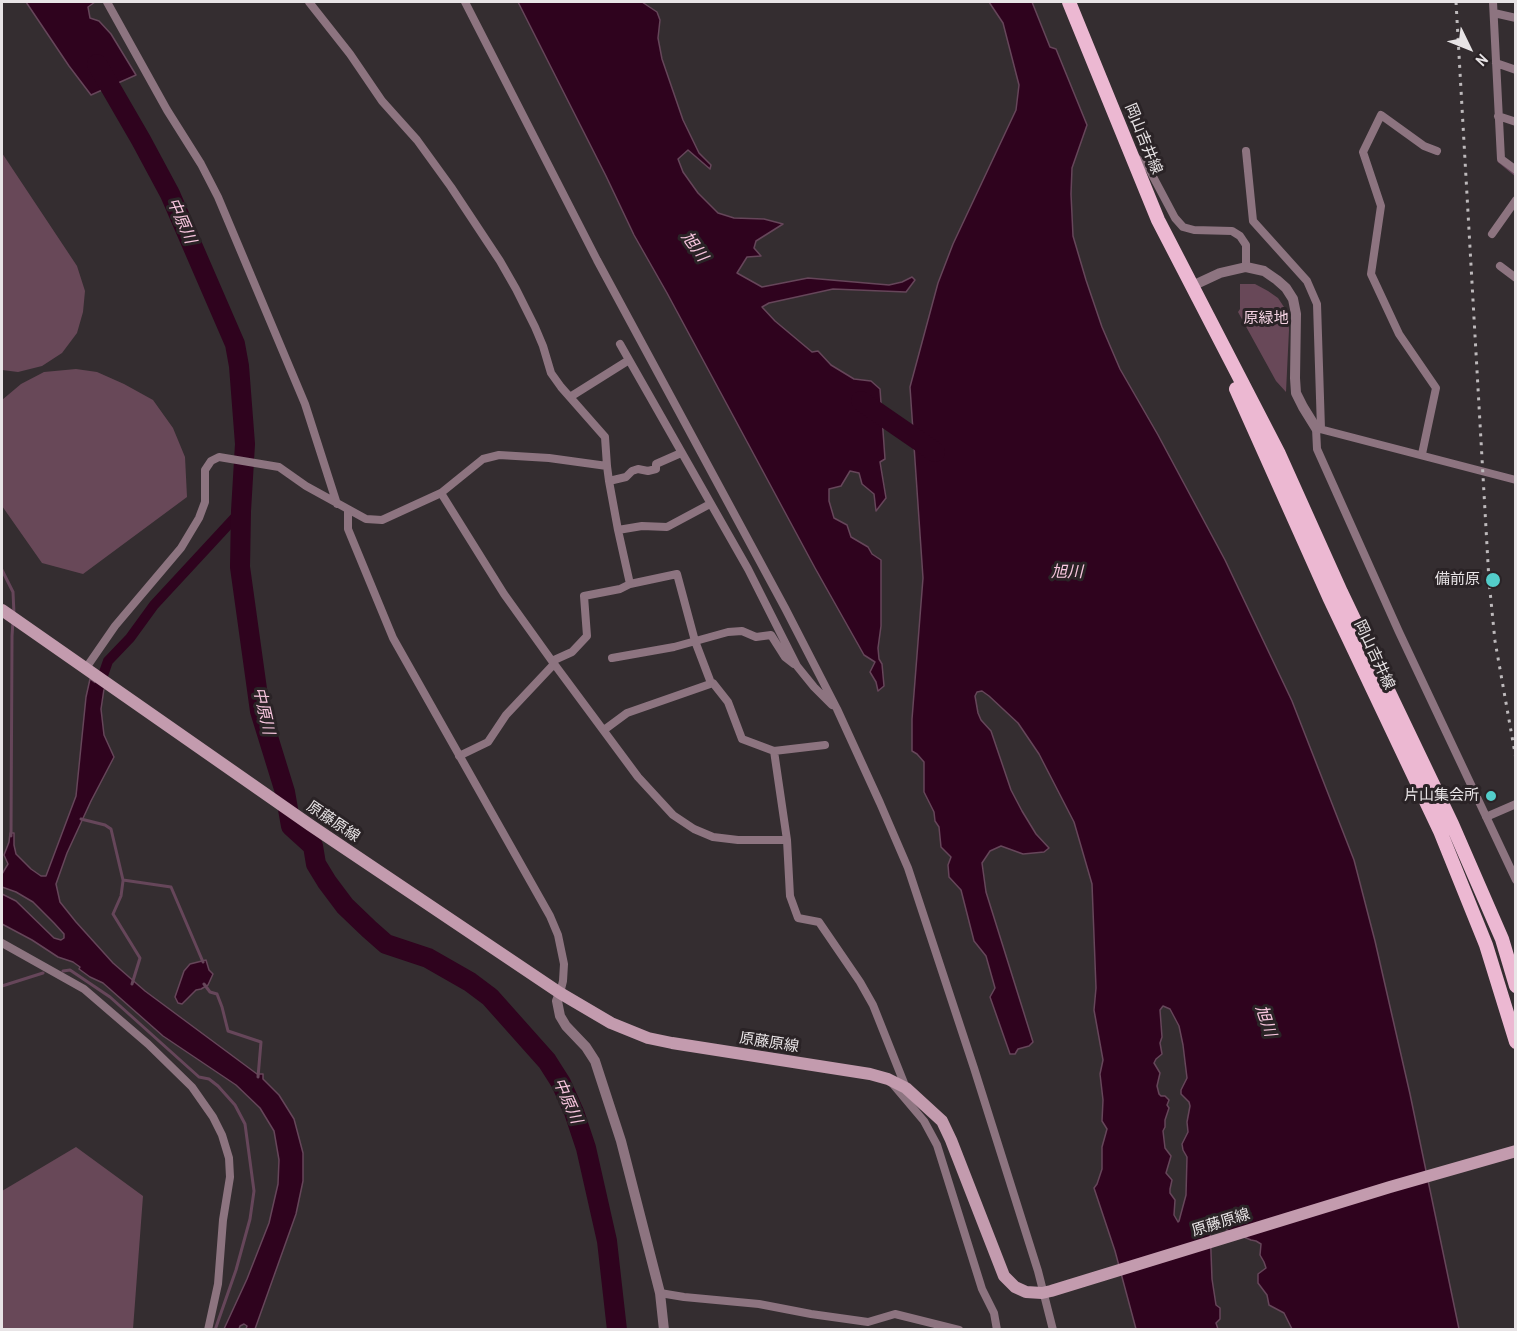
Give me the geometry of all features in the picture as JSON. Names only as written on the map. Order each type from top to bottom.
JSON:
[{"type":"main road","name":"岡山吉井線","points":[[1069,2],[1158,220],[1279,454],[1341,592],[1452,824],[1502,939],[1515,986]]},
{"type":"main road","name":"岡山吉井線","points":[[1192,286],[1266,459],[1440,831],[1486,945],[1515,1042]]},
{"type":"main road","name":"原藤原線","points":[[5,612],[310,825],[560,993],[611,1023],[648,1038],[870,1074],[888,1079],[906,1088],[942,1121],[1004,1276],[1015,1287],[1026,1292],[1047,1292],[1390,1187],[1513,1152]]},
{"type":"street","points":[[107,2],[218,197],[305,404],[337,504]]},
{"type":"street","points":[[309,2],[350,54],[382,101],[417,140],[451,187],[500,261],[535,327],[551,373],[605,437],[606,466],[630,584]]},
{"type":"street","points":[[465,2],[597,260],[785,608],[837,709],[880,803],[908,868],[1038,1271],[1047,1292],[1053,1329]]},
{"type":"street","points":[[1493,2],[1501,159],[1515,170]]},
{"type":"street","points":[[1494,13],[1515,18]]},
{"type":"street","points":[[1496,63],[1515,70]]},
{"type":"street","points":[[1422,454],[1436,388],[1399,334],[1371,274],[1381,206],[1363,152],[1381,115],[1424,146],[1437,151]]},
{"type":"street","points":[[1498,116],[1515,122]]},
{"type":"street","points":[[1246,151],[1253,221],[1307,281],[1317,304],[1317,449],[1399,632],[1515,880]]},
{"type":"street","points":[[1131,153],[1149,169],[1175,218],[1183,227],[1194,230],[1232,231],[1240,236],[1246,246],[1246,267]]},
{"type":"street","points":[[1492,234],[1515,200]]},
{"type":"street","points":[[1500,266],[1515,278]]},
{"type":"street","points":[[1192,286],[1220,273],[1246,267],[1264,272],[1286,288],[1293,299],[1296,314],[1296,393],[1302,407],[1318,428],[1515,480]]},
{"type":"street","points":[[620,344],[748,568],[797,666],[814,687],[837,709]]},
{"type":"street","points":[[570,397],[629,360]]},
{"type":"street","points":[[609,481],[626,477],[638,469],[657,470],[656,464],[681,453]]},
{"type":"street","points":[[91,671],[115,626],[181,548],[199,518],[204,502],[205,470],[211,461],[219,458],[279,467],[306,486],[348,510],[366,519],[382,520],[441,493],[483,459],[499,455],[549,458],[606,466]]},
{"type":"street","points":[[441,493],[504,594],[645,785],[673,815],[694,829],[713,837],[738,840],[787,840]]},
{"type":"street","points":[[618,530],[642,526],[667,527],[710,504]]},
{"type":"street","points":[[348,510],[348,529],[393,638],[550,916],[558,935],[564,964],[563,981],[557,1001],[560,1016],[595,1061],[612,1111],[660,1293],[664,1329]]},
{"type":"street","points":[[459,756],[488,742],[506,715],[553,662],[572,652],[587,636],[584,596],[620,590],[630,584],[677,574],[696,641],[711,683],[728,702],[742,739],[774,751],[825,745]]},
{"type":"street","points":[[612,658],[674,647],[728,632],[742,632],[756,637],[771,635],[785,657],[797,666]]},
{"type":"street","points":[[604,730],[627,713],[711,683]]},
{"type":"street","points":[[774,751],[787,840],[790,896],[798,918],[819,922],[860,982],[873,1005],[906,1088]]},
{"type":"street","points":[[1486,817],[1515,804]]},
{"type":"street","points":[[2,943],[84,989],[148,1044],[185,1080],[213,1118],[222,1135],[229,1158],[230,1177],[223,1220],[218,1284],[208,1329]]},
{"type":"street","points":[[888,1079],[924,1121],[937,1144],[982,1289],[994,1313],[997,1329]]},
{"type":"street","points":[[660,1293],[759,1304],[868,1322],[895,1314],[959,1329]]},
{"type":"green space","points":[[2,153],[77,266],[85,291],[83,312],[77,333],[62,353],[42,366],[18,372],[2,370]]},
{"type":"green space","name":"原緑地","points":[[1240,284],[1255,284],[1268,291],[1278,298],[1288,313],[1286,392],[1276,381],[1238,312]]},
{"type":"green space","points":[[76,369],[97,372],[153,400],[173,428],[185,457],[187,497],[83,574],[42,563],[2,506],[2,400],[21,384],[44,372]]},
{"type":"green space","points":[[76,1147],[143,1196],[133,1329],[2,1329],[2,1191]]},
{"type":"water","points":[[26,2],[95,2],[88,7],[90,18],[99,21],[111,34],[136,75],[91,95]]},
{"type":"water","name":"旭川","points":[[518,2],[642,2],[657,12],[660,20],[658,38],[662,59],[683,120],[699,153],[711,165],[710,169],[688,150],[678,159],[683,172],[698,193],[718,213],[734,218],[764,219],[783,224],[756,241],[754,248],[761,256],[747,257],[737,273],[762,287],[808,278],[889,285],[912,277],[915,280],[906,292],[833,289],[769,303],[762,307],[812,352],[818,351],[831,365],[854,379],[871,381],[880,389],[885,459],[880,462],[886,498],[876,511],[874,494],[862,484],[859,473],[850,471],[841,486],[829,489],[829,501],[834,518],[847,525],[851,537],[868,547],[872,554],[881,560],[881,626],[878,648],[884,686],[878,691],[870,672],[875,662],[864,655],[634,235]]},
{"type":"water","name":"旭川","points":[[989,2],[1032,2],[1050,47],[1056,49],[1087,125],[1072,168],[1073,236],[1102,327],[1120,369],[1225,560],[1292,701],[1354,860],[1410,1094],[1459,1329],[1292,1329],[1284,1313],[1269,1305],[1267,1295],[1258,1283],[1258,1274],[1266,1268],[1260,1255],[1261,1244],[1212,1222],[1210,1226],[1212,1279],[1216,1305],[1220,1308],[1220,1319],[1216,1323],[1218,1329],[1136,1329],[1115,1251],[1094,1188],[1102,1169],[1102,1147],[1107,1129],[1102,1121],[1103,1100],[1100,1074],[1103,1060],[1094,1010],[1096,988],[1092,884],[1074,822],[1039,754],[1018,723],[982,691],[977,692],[975,696],[978,713],[991,731],[1011,790],[1022,811],[1036,834],[1049,848],[1044,852],[1023,854],[1001,846],[990,851],[982,863],[986,892],[1033,1042],[1029,1046],[1018,1049],[1015,1054],[1010,1054],[990,997],[995,988],[986,956],[974,941],[961,890],[949,877],[948,865],[951,857],[941,847],[939,827],[924,792],[924,762],[912,751],[912,719],[923,578],[910,387],[938,283],[953,244],[1016,110],[1019,85],[1003,23]],"holes":[[[1163,1006],[1170,1009],[1179,1026],[1183,1045],[1187,1078],[1181,1094],[1190,1106],[1188,1132],[1182,1144],[1187,1157],[1186,1195],[1178,1222],[1174,1215],[1175,1200],[1170,1193],[1172,1180],[1166,1173],[1171,1156],[1165,1148],[1163,1131],[1169,1100],[1159,1094],[1157,1086],[1160,1073],[1154,1063],[1162,1054],[1160,1010]]]},
{"type":"water","points":[[90,679],[104,689],[101,709],[104,735],[114,757],[67,853],[56,884],[60,902],[113,963],[145,991],[257,1074],[263,1074],[263,1079],[279,1095],[294,1119],[303,1153],[303,1181],[296,1214],[255,1329],[246,1329],[247,1326],[244,1324],[239,1329],[224,1329],[269,1223],[278,1184],[279,1160],[274,1131],[260,1108],[236,1085],[163,1036],[103,983],[90,977],[73,962],[58,957],[2,924],[2,894],[16,901],[54,938],[61,940],[64,938],[64,934],[33,902],[2,887],[2,874],[8,864],[4,855],[10,833],[14,833],[16,854],[31,869],[41,876],[46,876],[76,796],[86,697]]},
{"type":"water","points":[[206,960],[213,974],[208,985],[196,990],[182,1004],[178,1003],[175,997],[184,971],[190,964]]},
{"type":"waterway","name":"中原川","points":[[97,64],[170,194],[235,344],[245,444],[240,567],[260,711],[285,792],[291,826],[313,846],[316,864],[327,882],[345,906],[369,929],[386,944],[428,958],[470,982],[490,997],[547,1061],[561,1083],[586,1148],[607,1241],[617,1330]]},
{"type":"waterway","points":[[1499,161],[1516,175]]},
{"type":"waterway","name":"旭川","points":[[861,401],[935,452]]},
{"type":"waterway","points":[[99,687],[108,661],[130,638],[154,605],[241,511]]},
{"type":"waterway","points":[[2,570],[13,592],[14,614]]},
{"type":"waterway","points":[[11,836],[13,621]]},
{"type":"waterway","points":[[81,819],[105,825],[111,829],[123,880],[171,887],[203,962]]},
{"type":"waterway","points":[[123,881],[121,896],[113,914],[140,958],[132,984]]},
{"type":"waterway","points":[[63,971],[70,970],[110,997],[199,1077],[209,1079],[218,1086],[235,1105],[245,1124],[254,1191],[250,1219],[236,1270],[215,1330]]},
{"type":"waterway","points":[[2,986],[43,973]]},
{"type":"waterway","points":[[204,984],[210,992],[217,994],[228,1031],[261,1042],[258,1077]]},
{"type":"railway","points":[[1456,2],[1489,581],[1495,641],[1516,759]]},
{"type":"place","name":"備前原","points":[[1493,580]]},
{"type":"place","name":"片山集会所","points":[[1491,796]]}]
